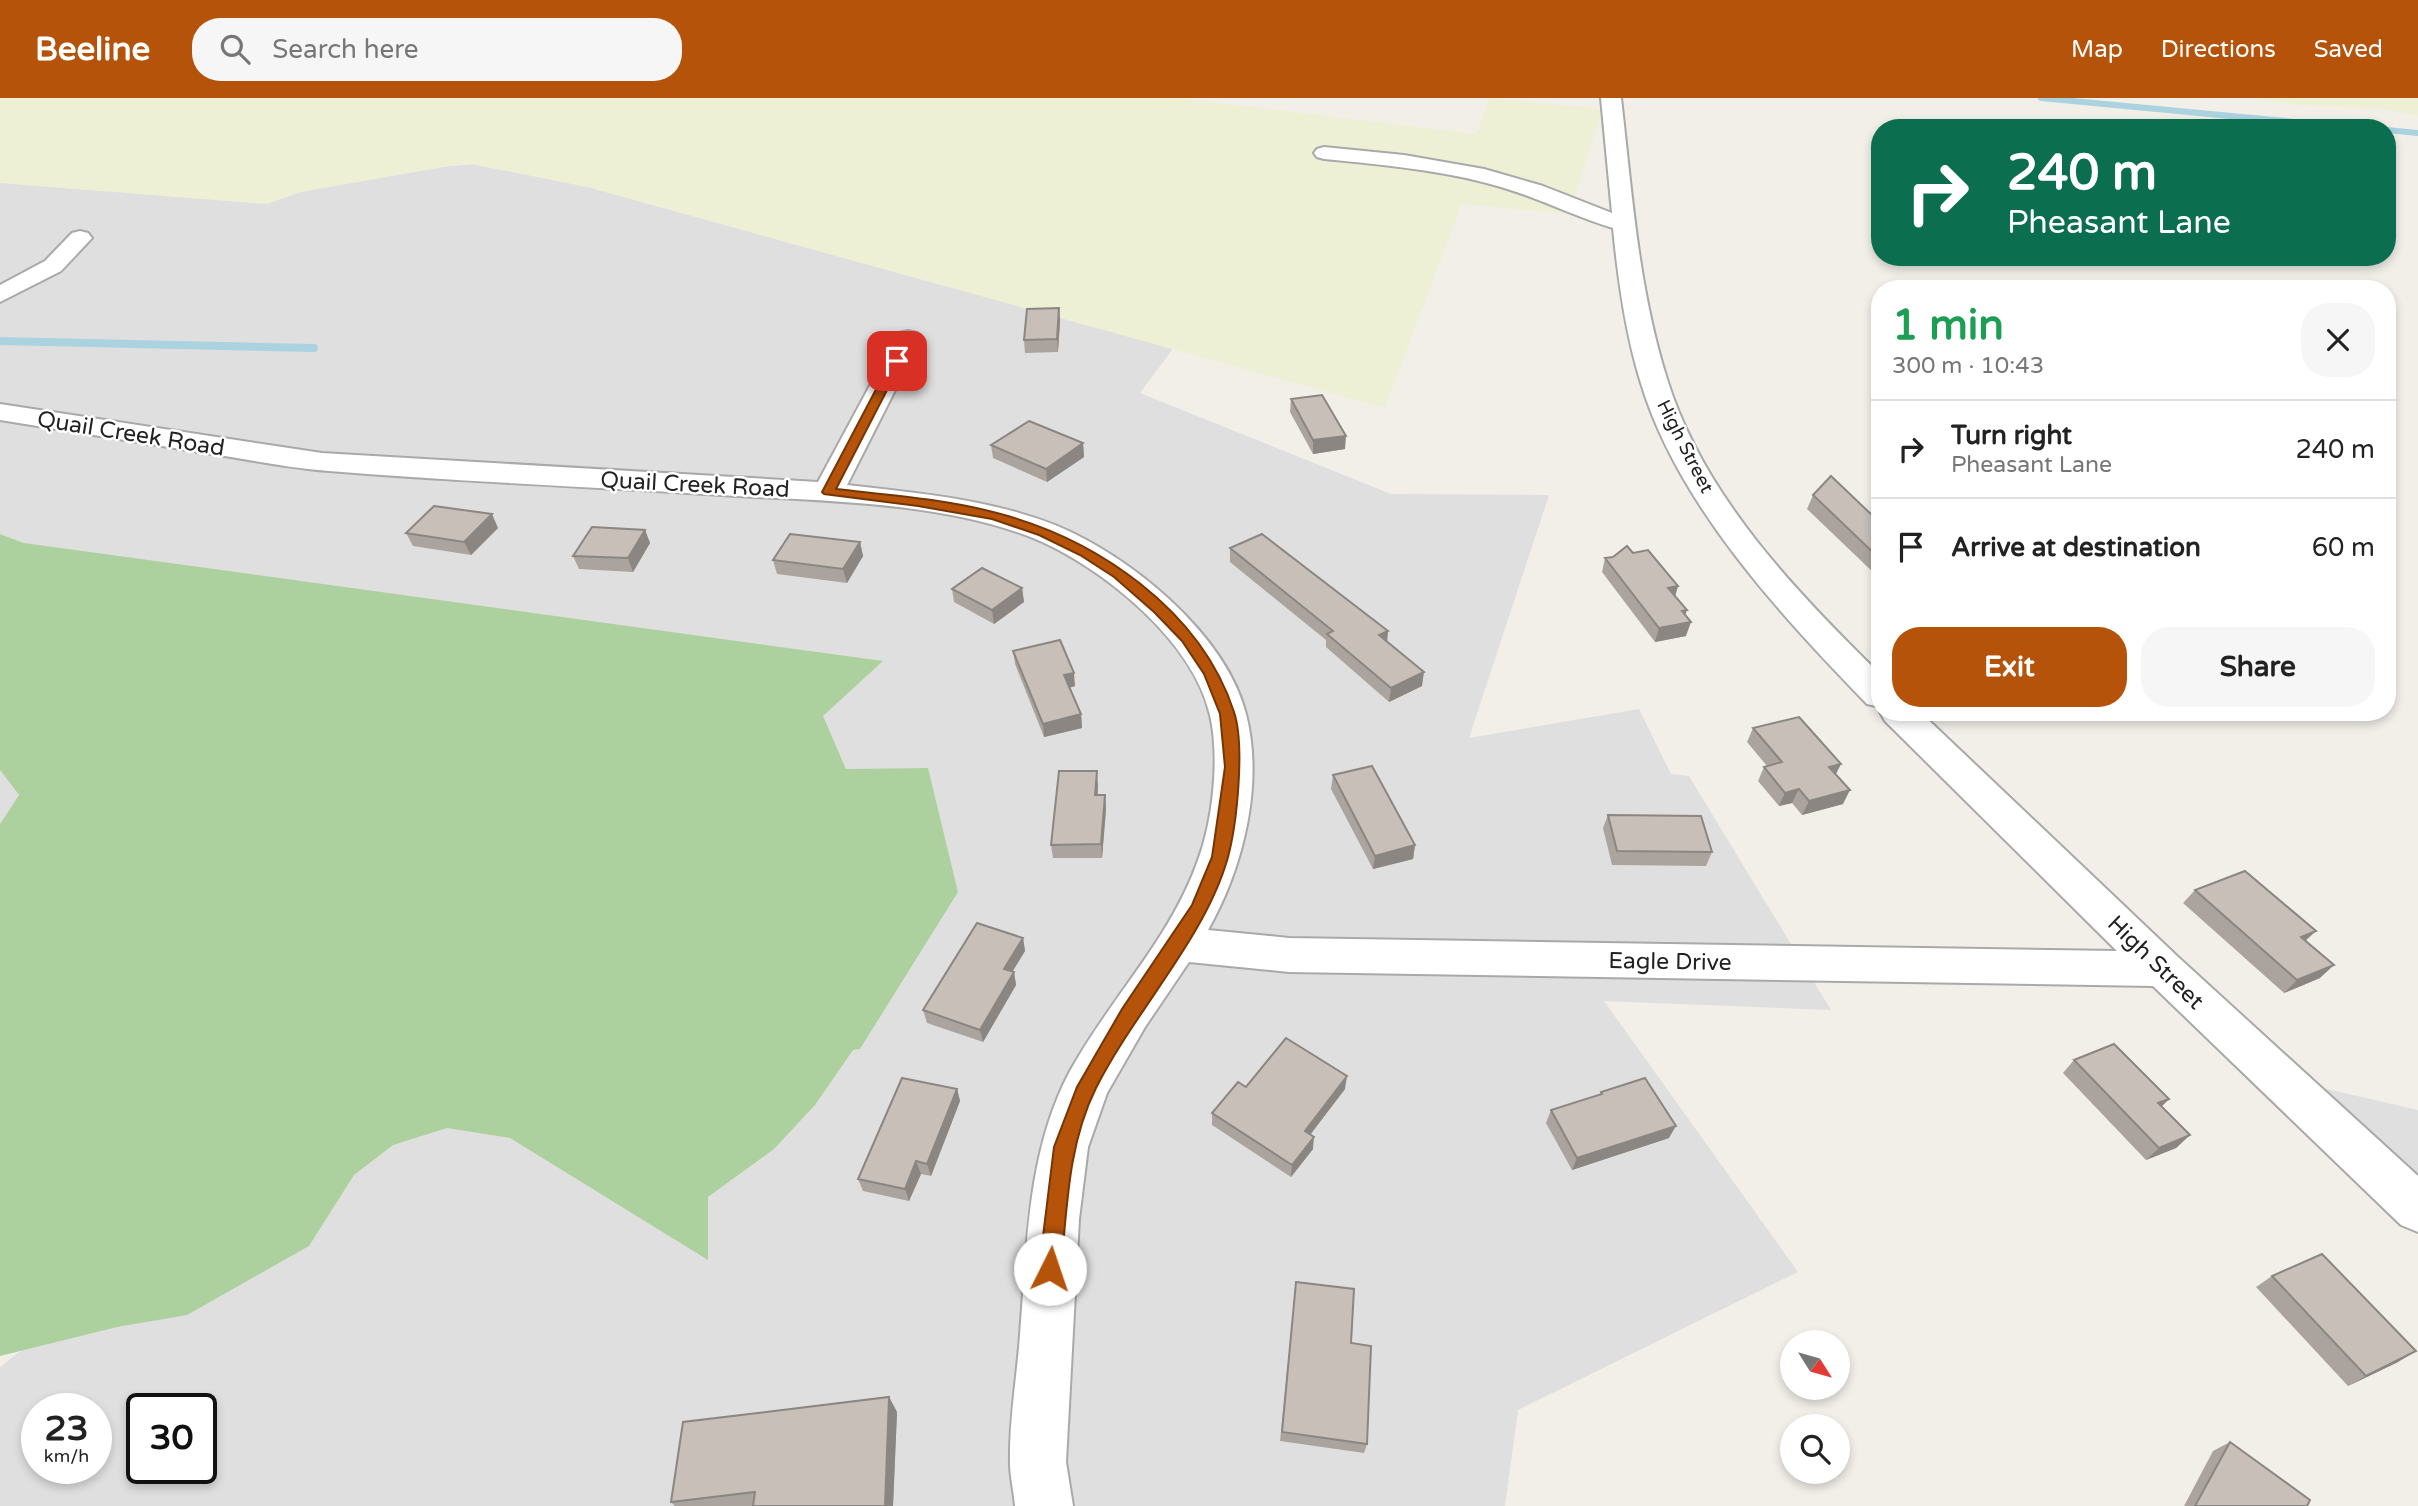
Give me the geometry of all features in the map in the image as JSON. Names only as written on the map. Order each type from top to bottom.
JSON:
[{"type":"street","name":"High Street","points":[[1611,98],[1634,295],[1655,385],[1674,431],[1702,482],[1733,529],[1815,627],[1871,686]]},
{"type":"street","points":[[1324,153],[1394,160],[1488,178],[1535,191],[1594,216],[1626,225]]},
{"type":"street","points":[[0,295],[53,266],[80,238]]},
{"type":"street","points":[[828,492],[908,339]]},
{"type":"street","name":"Quail Creek Road","points":[[0,412],[322,462],[828,492],[918,502],[994,516],[1044,533],[1085,552],[1118,574],[1159,609],[1187,638],[1211,673],[1228,714],[1233,767],[1220,857],[1200,906],[1178,944],[1129,1014],[1086,1087],[1064,1147],[1054,1219],[1039,1436],[1038,1462],[1044,1506]]},
{"type":"street","name":"High Street","points":[[1907,721],[2163,969],[2418,1209]]},
{"type":"street","name":"Eagle Drive","points":[[1178,944],[1289,955],[2163,969]]},
{"type":"shaded area","points":[[570,155],[1192,323],[1140,393],[1391,494],[1549,495],[1469,738],[1639,709],[1671,774],[1689,776],[1831,1010],[1604,1001],[1798,1272],[1518,1410],[1505,1506],[0,1506],[0,1367],[212,1204],[24,543],[0,534],[0,171],[238,186]]},
{"type":"shaded area","points":[[0,770],[19,795],[0,824]]},
{"type":"shaded area","points":[[2318,1087],[2418,1110],[2418,1177]]},
{"type":"green space","points":[[0,98],[1180,98],[1476,134],[1490,98],[1603,109],[1569,214],[1462,204],[1385,408],[587,187],[466,163],[301,192],[267,204],[0,183]]},
{"type":"green space","points":[[2253,98],[2418,98],[2418,116],[2383,109],[2299,105]]},
{"type":"green space","points":[[0,534],[24,543],[883,661],[823,716],[846,769],[928,768],[958,892],[860,1049],[853,1050],[815,1105],[774,1149],[708,1197],[708,1260],[510,1138],[447,1128],[393,1145],[354,1175],[309,1246],[187,1315],[117,1327],[0,1356],[0,824],[19,795],[0,770]]},
{"type":"building","points":[[1059,308],[1057,339],[1024,340],[1027,309]]},
{"type":"building","points":[[1322,395],[1346,436],[1313,440],[1291,399]]},
{"type":"building","points":[[1029,421],[1083,443],[1046,469],[991,445]]},
{"type":"building","points":[[1831,476],[1871,514],[1871,550],[1813,495]]},
{"type":"building","points":[[434,506],[492,514],[464,542],[406,533]]},
{"type":"building","points":[[592,527],[645,530],[628,558],[573,556]]},
{"type":"building","points":[[790,534],[860,542],[843,569],[773,560]]},
{"type":"building","points":[[1262,534],[1388,631],[1379,635],[1424,672],[1391,688],[1327,634],[1333,631],[1230,548]]},
{"type":"building","points":[[1627,546],[1633,553],[1648,550],[1678,586],[1668,588],[1687,610],[1682,611],[1691,622],[1659,628],[1605,558],[1613,557]]},
{"type":"building","points":[[982,568],[1022,588],[992,610],[952,589]]},
{"type":"building","points":[[1060,640],[1074,673],[1064,675],[1081,714],[1043,724],[1013,651]]},
{"type":"building","points":[[1799,717],[1841,764],[1829,767],[1850,790],[1809,801],[1799,789],[1785,793],[1764,767],[1782,762],[1753,728]]},
{"type":"building","points":[[1372,766],[1415,845],[1375,856],[1333,775]]},
{"type":"building","points":[[1059,771],[1097,771],[1095,795],[1105,795],[1101,844],[1051,845]]},
{"type":"building","points":[[1608,815],[1701,816],[1712,852],[1617,851]]},
{"type":"building","points":[[2245,871],[2316,931],[2301,937],[2334,965],[2297,980],[2195,890]]},
{"type":"building","points":[[977,923],[1023,938],[1004,969],[1014,972],[980,1030],[923,1010]]},
{"type":"building","points":[[1286,1038],[1347,1076],[1305,1131],[1314,1137],[1292,1165],[1212,1113],[1238,1082],[1246,1087]]},
{"type":"building","points":[[2114,1044],[2169,1099],[2158,1103],[2190,1135],[2159,1148],[2074,1060]]},
{"type":"building","points":[[902,1078],[957,1089],[927,1164],[916,1161],[905,1189],[858,1179]]},
{"type":"building","points":[[1645,1078],[1676,1126],[1577,1158],[1551,1110]]},
{"type":"building","points":[[2322,1254],[2416,1351],[2366,1376],[2272,1276]]},
{"type":"building","points":[[1296,1282],[1354,1289],[1351,1343],[1371,1346],[1367,1444],[1282,1432]]},
{"type":"building","points":[[889,1397],[885,1506],[753,1506],[755,1492],[671,1502],[683,1422]]},
{"type":"building","points":[[2230,1442],[2310,1500],[2307,1506],[2195,1506]]},
{"type":"waterway","points":[[2041,98],[2263,119]]},
{"type":"waterway","points":[[2396,131],[2418,133]]},
{"type":"waterway","points":[[0,341],[314,348]]},
{"type":"route","points":[[897,361],[828,492],[918,502],[994,516],[1044,533],[1085,552],[1118,574],[1159,609],[1187,638],[1211,673],[1228,714],[1233,767],[1229,811],[1220,857],[1200,906],[1178,944],[1129,1014],[1086,1087],[1064,1147],[1050,1269]]}]
